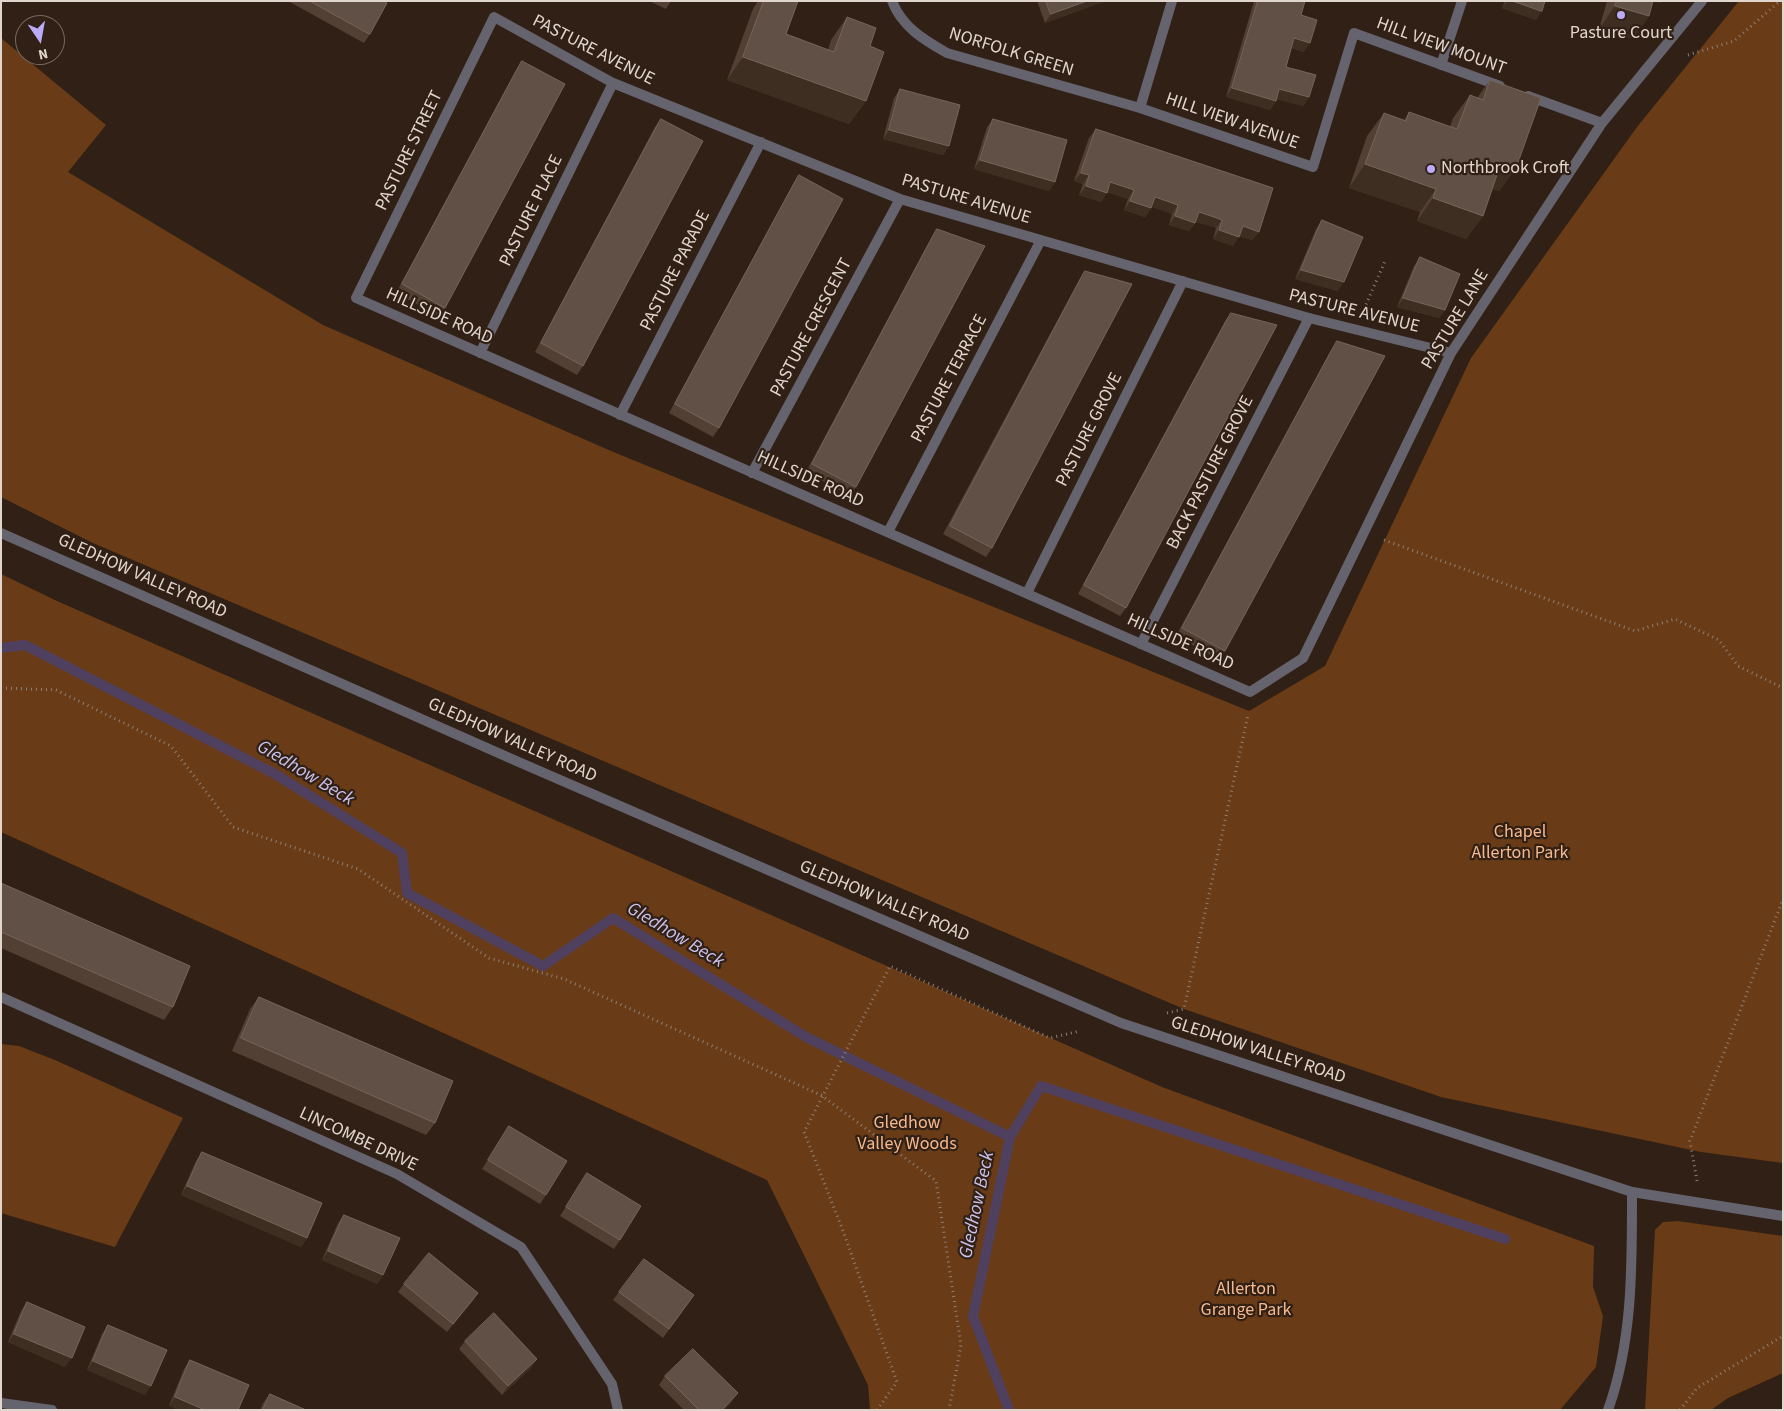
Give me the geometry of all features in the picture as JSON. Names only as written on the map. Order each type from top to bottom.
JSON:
[{"type":"street","name":"NORFOLK GREEN","points":[[892,1],[896,12],[918,37],[947,53],[1140,108]]},
{"type":"street","points":[[1140,108],[1172,1]]},
{"type":"street","points":[[1441,65],[1462,1]]},
{"type":"street","name":"PASTURE LANE","points":[[1250,692],[1303,658],[1451,353],[1602,123],[1702,1]]},
{"type":"street","name":"PASTURE AVENUE","points":[[494,18],[613,83],[900,199],[1309,318],[1451,353]]},
{"type":"street","name":"PASTURE STREET","points":[[356,298],[494,18]]},
{"type":"street","name":"HILL VIEW MOUNT","points":[[1313,167],[1354,33],[1602,123]]},
{"type":"street","name":"PASTURE PLACE","points":[[480,353],[613,83]]},
{"type":"street","name":"HILL VIEW AVENUE","points":[[1140,108],[1313,167]]},
{"type":"street","name":"PASTURE PARADE","points":[[620,415],[761,142]]},
{"type":"street","name":"PASTURE CRESCENT","points":[[752,472],[900,199]]},
{"type":"street","name":"PASTURE TERRACE","points":[[888,532],[1041,240]]},
{"type":"street","name":"PASTURE GROVE","points":[[1027,594],[1183,281]]},
{"type":"street","name":"HILLSIDE ROAD","points":[[356,298],[1250,692]]},
{"type":"street","name":"BACK PASTURE GROVE","points":[[1141,644],[1309,318]]},
{"type":"street","name":"GLEDHOW VALLEY ROAD","points":[[1,532],[530,767],[1121,1023],[1632,1192],[1783,1216]]},
{"type":"street","name":"LINCOMBE DRIVE","points":[[1,997],[397,1174],[521,1247],[612,1384],[618,1410]]},
{"type":"street","points":[[1,1005],[15,1003]]},
{"type":"street","points":[[1608,1410],[1619,1379],[1632,1288],[1632,1192]]},
{"type":"street","points":[[1,1403],[52,1410]]},
{"type":"path","points":[[1686,55],[1734,41],[1780,1]]},
{"type":"path","points":[[1356,330],[1386,259]]},
{"type":"path","points":[[1364,532],[1635,631],[1674,619],[1719,640],[1738,666],[1783,688]]},
{"type":"path","points":[[1,688],[56,690],[171,746],[233,827],[358,870],[489,958],[564,979],[821,1095],[936,1181],[960,1345],[949,1410]]},
{"type":"path","points":[[1184,1009],[1248,711],[1250,692]]},
{"type":"path","points":[[1702,1203],[1690,1141],[1783,898]]},
{"type":"path","points":[[877,1410],[898,1382],[842,1228],[804,1132],[821,1095],[890,966],[1050,1038]]},
{"type":"path","points":[[1680,1410],[1697,1388],[1783,1336]]},
{"type":"green space","name":"Chapel Allerton Park","points":[[1739,1],[1783,1],[1783,1163],[1701,1152],[1441,1097],[1184,1009],[93,543],[1,497],[1,38],[15,50],[15,65],[34,65],[106,125],[68,172],[323,325],[611,451],[1249,711],[1325,666],[1471,358],[1637,127]]},
{"type":"green space","name":"Gledhow Valley Woods","points":[[1,574],[57,601],[1162,1087],[1594,1246],[1593,1287],[1603,1316],[1596,1367],[1560,1410],[870,1410],[868,1385],[767,1180],[1,832]]},
{"type":"green space","points":[[1,1044],[19,1046],[55,1060],[183,1118],[115,1247],[1,1213]]},
{"type":"green space","points":[[1678,1221],[1783,1236],[1783,1373],[1728,1398],[1711,1410],[1645,1410],[1655,1230],[1663,1222]]},
{"type":"building","points":[[310,1],[383,1],[387,3],[370,34]]},
{"type":"building","points":[[764,1],[798,1],[786,34],[834,52],[847,17],[876,28],[870,46],[884,52],[866,101],[743,57]]},
{"type":"building","points":[[1046,1],[1087,1],[1051,14]]},
{"type":"building","points":[[1258,1],[1305,1],[1301,15],[1317,20],[1310,43],[1294,38],[1286,67],[1316,75],[1309,97],[1279,89],[1276,101],[1232,88]]},
{"type":"building","points":[[1513,1],[1545,1],[1542,11]]},
{"type":"building","points":[[1617,1],[1653,1],[1649,16],[1615,6]]},
{"type":"building","points":[[522,61],[565,84],[445,308],[402,284]]},
{"type":"building","name":"Northbrook Croft","points":[[1490,80],[1541,98],[1516,168],[1501,163],[1483,216],[1433,198],[1436,189],[1365,164],[1384,113],[1406,121],[1409,112],[1457,129],[1470,95],[1483,100]]},
{"type":"building","points":[[900,89],[960,105],[949,146],[889,130]]},
{"type":"building","points":[[661,119],[703,141],[583,366],[541,343]]},
{"type":"building","points":[[993,119],[1067,140],[1055,182],[980,160]]},
{"type":"building","points":[[1096,129],[1273,188],[1259,232],[1243,226],[1239,237],[1219,230],[1222,220],[1199,212],[1195,223],[1175,216],[1178,205],[1155,197],[1151,208],[1130,201],[1134,190],[1110,182],[1107,193],[1086,186],[1089,175],[1081,173]]},
{"type":"building","points":[[799,175],[843,199],[719,428],[675,404]]},
{"type":"building","points":[[1322,220],[1363,237],[1344,282],[1301,270]]},
{"type":"building","points":[[937,229],[985,246],[856,487],[812,464]]},
{"type":"building","points":[[1420,257],[1460,274],[1445,310],[1403,298]]},
{"type":"building","points":[[1085,271],[1132,284],[992,548],[950,526]]},
{"type":"building","points":[[1231,313],[1277,325],[1126,608],[1084,585]]},
{"type":"building","points":[[1337,341],[1385,356],[1225,651],[1182,628]]},
{"type":"building","points":[[1,883],[190,966],[173,1007],[1,932]]},
{"type":"building","points":[[259,997],[453,1081],[435,1123],[241,1038]]},
{"type":"building","points":[[509,1126],[567,1161],[546,1195],[488,1160]]},
{"type":"building","points":[[202,1152],[322,1203],[307,1238],[187,1186]]},
{"type":"building","points":[[587,1173],[641,1206],[620,1240],[566,1207]]},
{"type":"building","points":[[344,1215],[400,1238],[383,1275],[328,1251]]},
{"type":"building","points":[[429,1253],[478,1293],[453,1324],[404,1284]]},
{"type":"building","points":[[644,1259],[694,1295],[669,1329],[619,1292]]},
{"type":"building","points":[[27,1302],[85,1327],[72,1358],[14,1334]]},
{"type":"building","points":[[494,1313],[537,1359],[508,1386],[465,1341]]},
{"type":"building","points":[[108,1325],[167,1350],[151,1386],[93,1361]]},
{"type":"building","points":[[693,1349],[738,1393],[722,1410],[699,1410],[665,1376]]},
{"type":"building","points":[[190,1360],[249,1385],[238,1410],[205,1410],[175,1397]]},
{"type":"building","points":[[270,1394],[306,1410],[263,1410]]},
{"type":"waterway","name":"Gledhow Beck","points":[[1,648],[25,645],[275,774],[402,853],[407,893],[543,966],[613,918],[806,1037],[1010,1137],[973,1316],[1009,1410]]},
{"type":"waterway","points":[[1010,1137],[1041,1086],[1505,1239]]},
{"type":"place","name":"Pasture Court","points":[[1621,15]]},
{"type":"place","name":"Northbrook Croft","points":[[1431,169]]},
{"type":"park label","name":"Allerton Grange Park","points":[[1246,1300]]}]
